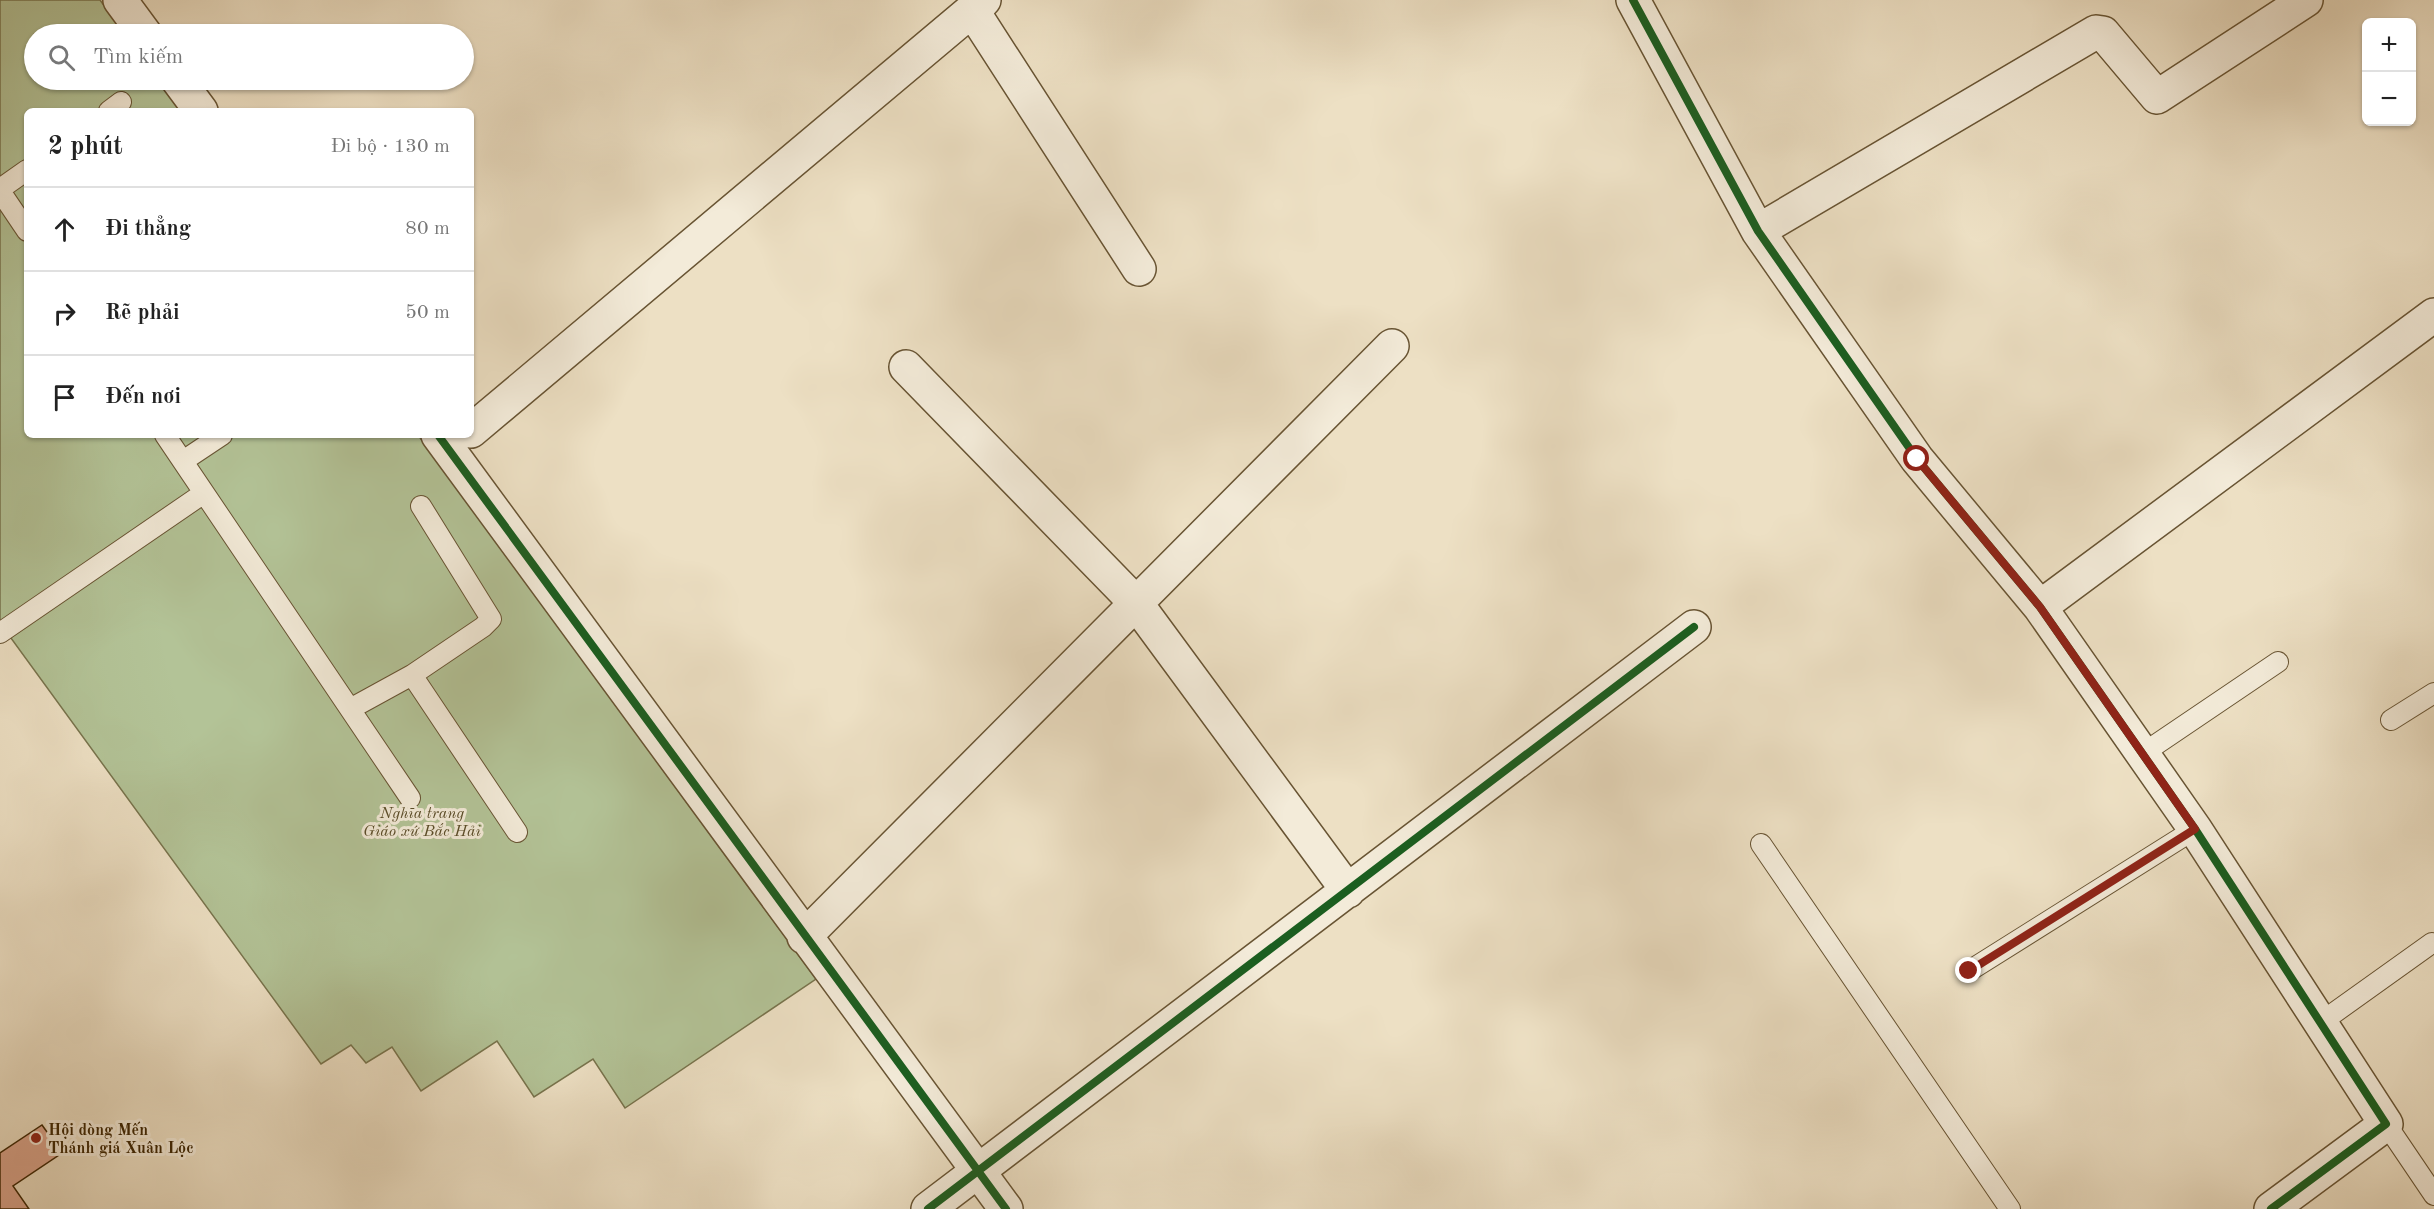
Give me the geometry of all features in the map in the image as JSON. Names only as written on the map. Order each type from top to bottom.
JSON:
[{"type":"street","points":[[120,0],[138,24]]},
{"type":"street","points":[[1634,0],[1758,231],[1917,459],[2040,607],[2195,829],[2386,1124],[2271,1209]]},
{"type":"street","points":[[1758,231],[2096,32],[2103,33],[2157,97],[2306,0]]},
{"type":"street","points":[[474,423],[978,5],[1139,269]]},
{"type":"street","points":[[185,90],[199,108]]},
{"type":"street","points":[[2040,607],[2434,315]]},
{"type":"street","points":[[804,937],[1392,346]]},
{"type":"street","points":[[906,367],[1136,603],[1348,891]]},
{"type":"street","points":[[456,438],[804,937],[977,1173],[1006,1209]]},
{"type":"street","points":[[928,1209],[1694,627]]},
{"type":"lane","points":[[24,172],[0,190],[24,226]]},
{"type":"lane","points":[[167,438],[410,798]]},
{"type":"lane","points":[[183,462],[218,438]]},
{"type":"lane","points":[[0,633],[204,493]]},
{"type":"lane","points":[[350,710],[412,675],[483,627],[491,618],[422,506]]},
{"type":"lane","points":[[2142,754],[2278,662]]},
{"type":"lane","points":[[412,675],[517,832]]},
{"type":"lane","points":[[2391,720],[2434,693]]},
{"type":"lane","points":[[1969,971],[2195,829]]},
{"type":"lane","points":[[1761,844],[2010,1209]]},
{"type":"lane","points":[[2320,1023],[2432,943]]},
{"type":"lane","points":[[2386,1124],[2434,1195]]},
{"type":"green space","name":"Nghĩa trang Giáo xứ Bắc Hải","points":[[0,0],[100,0],[118,24],[24,24],[24,90],[165,90],[179,108],[24,108],[24,438],[420,438],[816,979],[625,1108],[593,1059],[534,1097],[497,1041],[421,1091],[392,1047],[366,1063],[351,1045],[321,1064],[0,623]]},
{"type":"building","points":[[42,1125],[62,1153],[13,1186],[29,1209],[0,1209],[0,1153]]},
{"type":"cycle path","points":[[1633,0],[1758,231],[1917,459],[2040,607],[2195,829],[2386,1124],[2271,1209]]},
{"type":"cycle path","points":[[440,438],[1006,1209]]},
{"type":"cycle path","points":[[928,1209],[1694,627]]},
{"type":"place","name":"Hội dòng Mến Thánh giá Xuân Lộc","points":[[36,1138]]},
{"type":"route","points":[[1917,459],[2040,607],[2195,829],[1969,971]]}]
